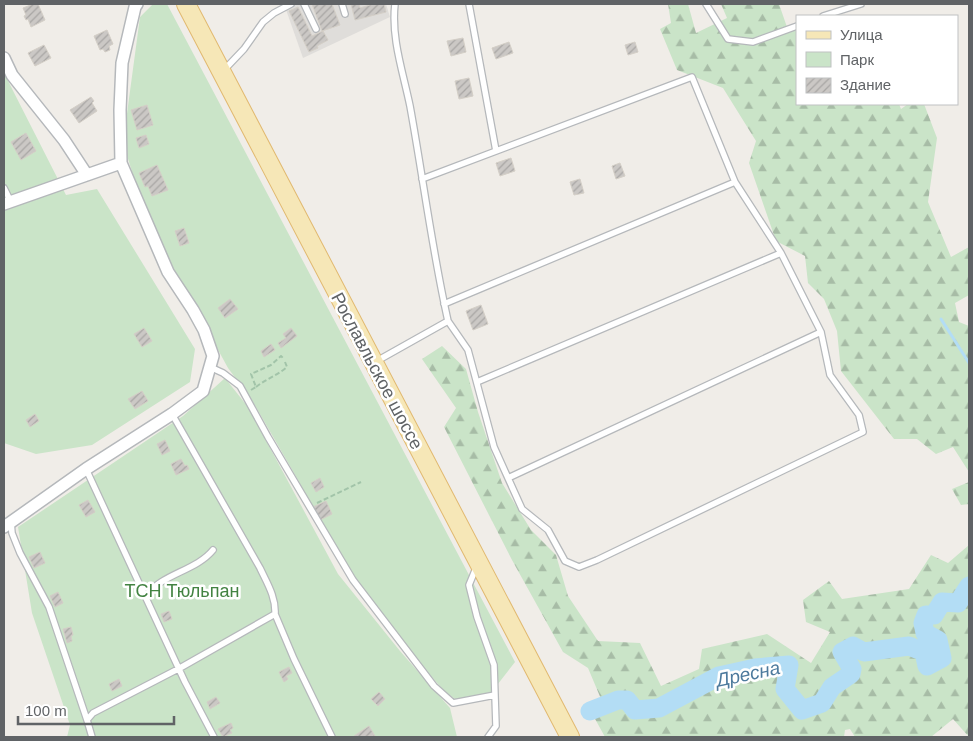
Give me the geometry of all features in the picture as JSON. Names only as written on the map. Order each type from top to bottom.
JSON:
[{"type":"main road","name":"Рославльское шоссе","points":[[186,4],[220,73],[570,737]]},
{"type":"street","points":[[8,524],[86,469],[172,414],[202,391],[213,356],[204,330],[194,310],[168,272],[120,164],[122,63],[137,4]]},
{"type":"street","points":[[4,58],[12,74],[64,140],[87,175]]},
{"type":"street","points":[[7,202],[120,164]]},
{"type":"lane","points":[[220,73],[244,49],[263,22],[274,13],[291,4]]},
{"type":"lane","points":[[304,4],[316,29]]},
{"type":"lane","points":[[342,4],[345,14]]},
{"type":"lane","points":[[395,4],[393,18],[400,64],[410,105],[422,179],[448,321],[468,350],[494,447],[522,509],[548,530],[565,561],[579,567],[596,560],[863,432],[859,415],[830,375],[821,332],[781,253],[735,182],[692,77],[422,179]]},
{"type":"lane","points":[[469,4],[496,151]]},
{"type":"lane","points":[[706,4],[728,39],[753,42],[796,26]]},
{"type":"lane","points":[[826,15],[861,4]]},
{"type":"lane","points":[[444,304],[735,182]]},
{"type":"lane","points":[[4,188],[7,202]]},
{"type":"lane","points":[[477,382],[781,253]]},
{"type":"lane","points":[[373,362],[448,321]]},
{"type":"lane","points":[[508,478],[821,332]]},
{"type":"lane","points":[[210,367],[240,386],[353,580],[434,686],[453,703],[495,695]]},
{"type":"lane","points":[[172,414],[260,568],[272,594],[275,604],[274,614],[302,677],[332,737]]},
{"type":"lane","points":[[86,469],[180,668],[189,691],[214,737]]},
{"type":"lane","points":[[8,524],[20,553],[48,607],[88,720],[92,737]]},
{"type":"lane","points":[[146,596],[157,586],[194,565],[213,550]]},
{"type":"lane","points":[[478,563],[469,585],[477,618],[494,665],[496,726],[488,737]]},
{"type":"lane","points":[[88,720],[96,711],[180,668],[274,614]]},
{"type":"path","points":[[256,387],[251,374],[271,365],[281,356],[283,358]]},
{"type":"path","points":[[244,393],[282,371],[287,367],[285,362]]},
{"type":"path","points":[[310,506],[361,482]]},
{"type":"shaded area","points":[[284,4],[386,4],[390,17],[303,58]]},
{"type":"green space","points":[[153,4],[167,4],[515,662],[487,698],[458,701],[445,692],[408,650],[345,569],[298,480],[253,402],[228,368],[148,222],[123,143],[140,17]]},
{"type":"green space","points":[[668,4],[688,4],[696,33],[727,18],[721,4],[779,4],[788,30],[796,29],[796,105],[899,105],[901,109],[907,105],[924,105],[937,138],[928,202],[951,257],[969,247],[969,295],[955,303],[959,322],[969,326],[969,472],[953,447],[936,454],[917,439],[894,439],[841,371],[837,331],[824,299],[808,283],[805,256],[776,241],[749,163],[756,141],[723,88],[677,70],[660,29],[671,23]]},
{"type":"green space","points":[[4,73],[66,195],[97,189],[195,349],[190,382],[92,445],[36,454],[4,443]]},
{"type":"green space","points":[[442,346],[466,369],[478,412],[502,483],[531,530],[556,555],[568,596],[598,641],[640,643],[661,686],[699,669],[702,649],[767,634],[811,663],[830,632],[806,622],[803,600],[829,581],[842,599],[909,589],[931,555],[948,563],[969,545],[969,737],[953,719],[931,737],[855,737],[850,729],[845,730],[844,737],[605,737],[594,717],[604,706],[588,668],[563,652],[512,560],[444,427],[456,408],[422,359]]},
{"type":"green space","name":"ТСН Тюльпан","points":[[225,378],[248,407],[338,574],[400,651],[450,708],[457,737],[67,737],[70,725],[32,613],[18,527],[183,416]]},
{"type":"green space","points":[[969,482],[969,504],[961,505],[952,489]]},
{"type":"building","points":[[38,4],[45,20],[31,27],[28,19],[26,20],[24,16],[26,15],[23,8]]},
{"type":"building","points":[[312,4],[332,4],[340,25],[322,31]]},
{"type":"building","points":[[351,4],[359,4],[360,8],[373,4],[384,4],[386,12],[355,20]]},
{"type":"building","points":[[298,7],[312,36],[323,31],[328,40],[309,52],[289,11]]},
{"type":"building","points":[[107,30],[113,44],[109,46],[110,50],[105,52],[103,49],[100,50],[94,36]]},
{"type":"building","points":[[463,38],[466,52],[451,56],[447,41]]},
{"type":"building","points":[[509,42],[513,53],[496,59],[492,48]]},
{"type":"building","points":[[635,42],[638,52],[628,55],[625,45]]},
{"type":"building","points":[[44,45],[51,58],[35,66],[28,53]]},
{"type":"building","points":[[469,78],[473,96],[459,99],[455,81]]},
{"type":"building","points":[[91,97],[97,111],[79,123],[70,110]]},
{"type":"building","points":[[147,105],[153,125],[137,130],[131,110]]},
{"type":"building","points":[[26,133],[36,151],[21,160],[11,142]]},
{"type":"building","points":[[146,135],[149,144],[139,148],[136,138]]},
{"type":"building","points":[[511,158],[515,171],[500,176],[496,163]]},
{"type":"building","points":[[620,163],[625,176],[616,179],[612,166]]},
{"type":"building","points":[[157,165],[168,190],[152,196],[148,186],[145,187],[139,173]]},
{"type":"building","points":[[580,179],[584,193],[574,195],[570,182]]},
{"type":"building","points":[[184,228],[189,243],[180,246],[175,231]]},
{"type":"building","points":[[230,299],[238,309],[225,318],[218,308]]},
{"type":"building","points":[[481,305],[488,324],[473,330],[466,311]]},
{"type":"building","points":[[144,328],[152,341],[142,347],[134,334]]},
{"type":"building","points":[[291,328],[297,336],[281,348],[278,343],[286,338],[283,334]]},
{"type":"building","points":[[271,344],[275,350],[264,357],[261,351]]},
{"type":"building","points":[[142,391],[148,401],[135,409],[128,399]]},
{"type":"building","points":[[35,414],[39,421],[30,427],[26,420]]},
{"type":"building","points":[[165,440],[170,451],[162,455],[157,444]]},
{"type":"building","points":[[181,459],[189,469],[176,475],[171,464]]},
{"type":"building","points":[[320,478],[324,487],[316,492],[311,483]]},
{"type":"building","points":[[88,500],[95,512],[86,517],[79,505]]},
{"type":"building","points":[[326,501],[332,514],[320,520],[313,507]]},
{"type":"building","points":[[40,552],[45,563],[34,568],[29,557]]},
{"type":"building","points":[[58,592],[63,603],[55,607],[50,596]]},
{"type":"building","points":[[169,611],[172,619],[164,622],[161,614]]},
{"type":"building","points":[[71,627],[72,641],[67,643],[63,629]]},
{"type":"building","points":[[289,667],[292,673],[286,676],[288,679],[284,682],[279,672]]},
{"type":"building","points":[[119,679],[122,686],[112,691],[109,684]]},
{"type":"building","points":[[379,692],[385,699],[378,706],[371,699]]},
{"type":"building","points":[[216,697],[220,703],[210,709],[207,702]]},
{"type":"building","points":[[231,723],[233,728],[230,730],[232,733],[223,737],[218,729]]},
{"type":"building","points":[[369,726],[375,736],[354,737],[354,736]]},
{"type":"waterway","points":[[941,319],[969,363]]},
{"type":"waterway","name":"Дресна","points":[[590,711],[618,700],[627,700],[635,710],[659,708],[719,676],[755,668],[789,665],[785,689],[802,710],[822,703],[832,687],[851,674],[852,669],[842,652],[853,646],[864,652],[909,646],[924,652],[927,666],[942,658],[938,640],[925,633],[923,623],[926,615],[934,615],[942,602],[958,603],[969,586]]}]
